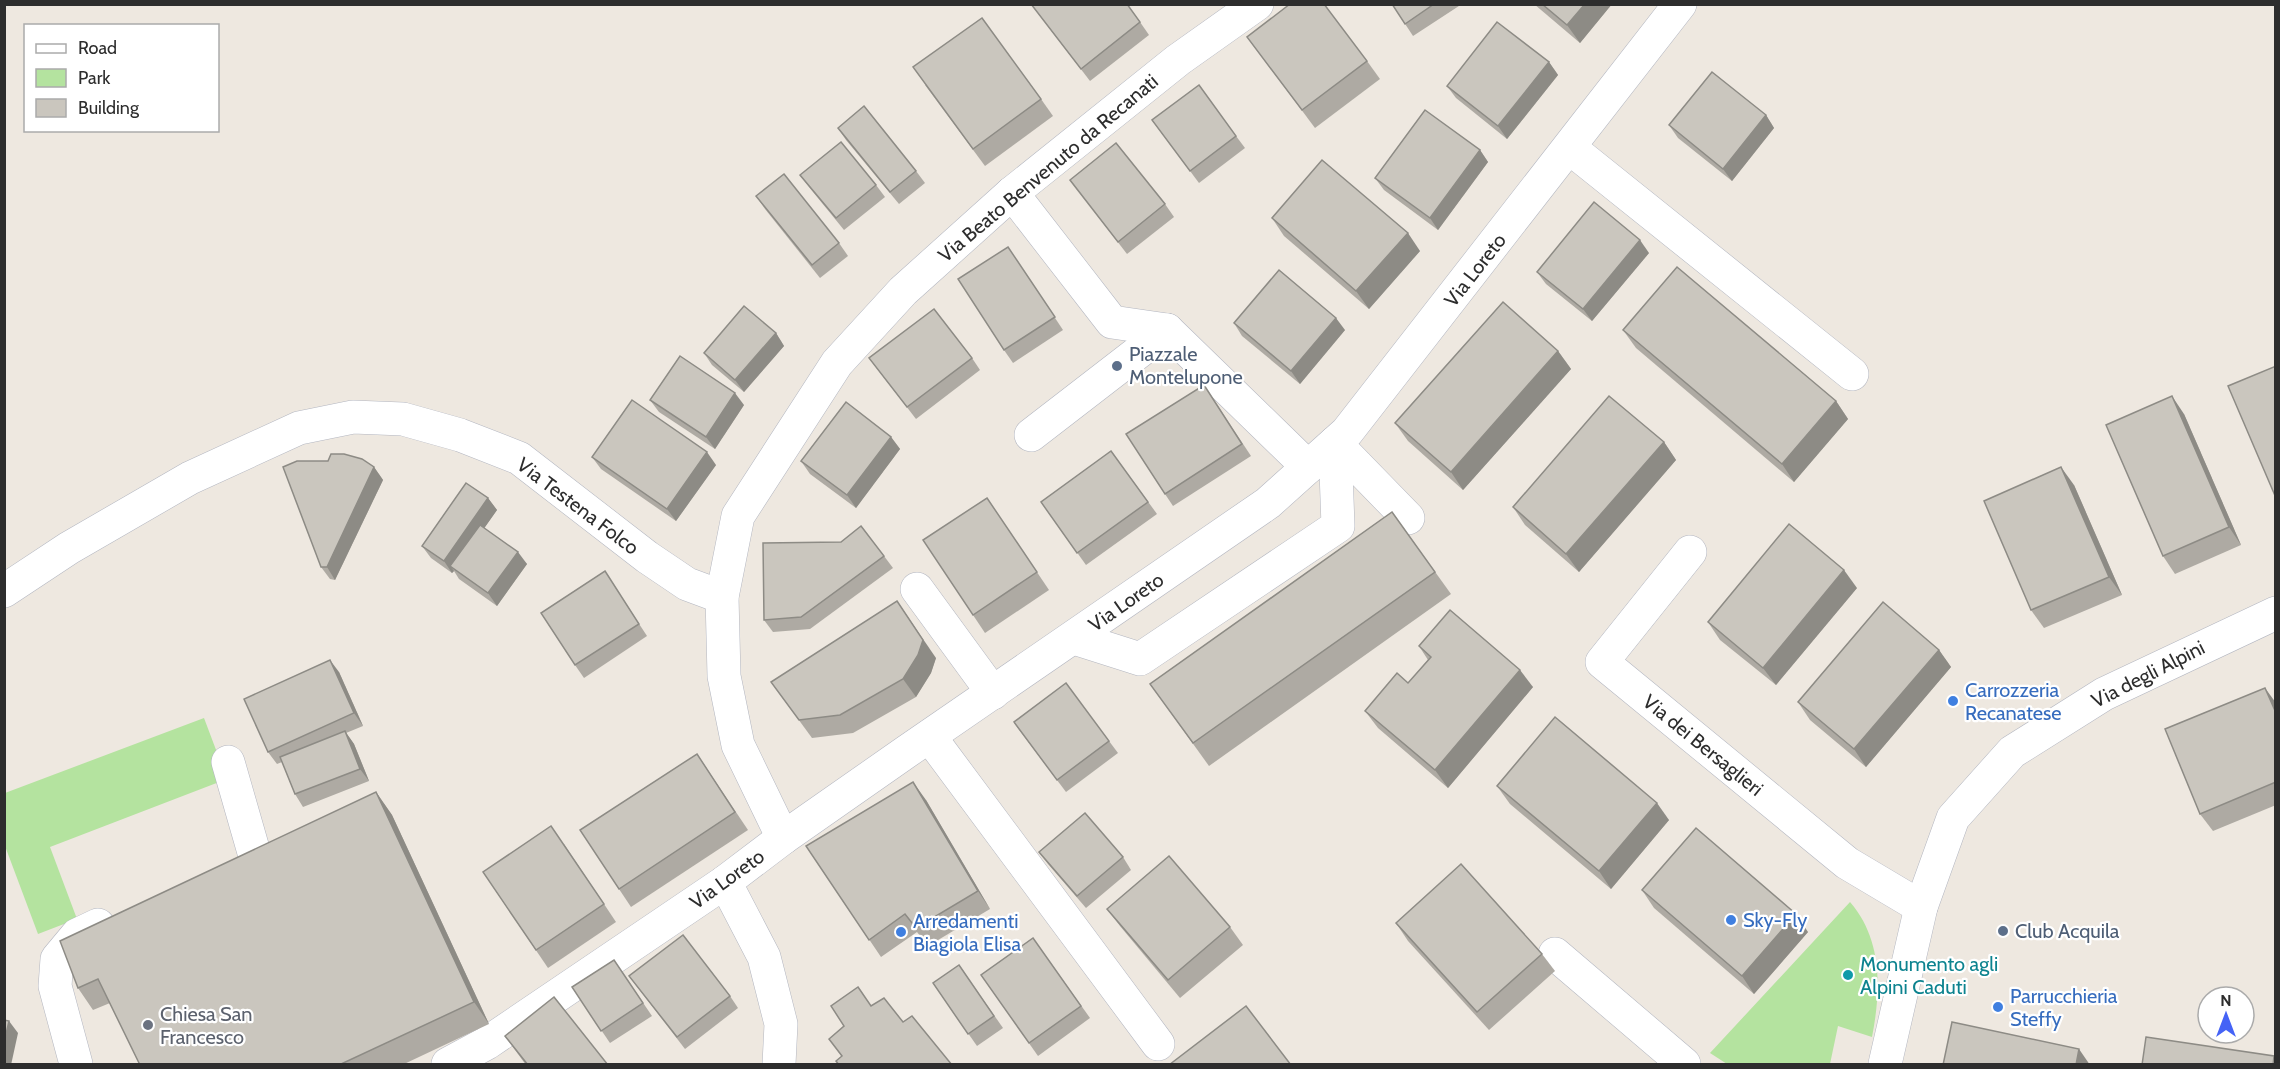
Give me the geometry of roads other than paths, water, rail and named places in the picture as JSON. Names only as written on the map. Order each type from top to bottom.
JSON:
[{"type":"street","name":"Via Beato Benvenuto da Recanati","points":[[783,838],[738,745],[724,676],[722,597],[738,516],[837,363],[903,291],[1012,193],[1178,60],[1257,4]]},
{"type":"street","name":"Via Loreto","points":[[448,1065],[487,1043],[725,882],[783,838],[1268,503],[1347,432],[1680,4]]},
{"type":"street","points":[[1570,148],[1852,374]]},
{"type":"street","points":[[1012,193],[1113,322],[1167,330],[1308,467]]},
{"type":"street","points":[[1031,435],[1167,330]]},
{"type":"street","name":"Via Testena Folco","points":[[4,591],[69,548],[190,478],[299,428],[353,417],[403,419],[460,435],[519,458],[646,557],[687,584],[722,597]]},
{"type":"street","points":[[1335,443],[1408,518]]},
{"type":"street","points":[[1074,638],[1140,659],[1338,526],[1335,443]]},
{"type":"street","name":"Via dei Bersaglieri","points":[[1690,552],[1602,662],[1847,863],[1921,906]]},
{"type":"street","points":[[917,589],[993,693]]},
{"type":"street","name":"Via degli Alpini","points":[[1885,1065],[1921,906],[1953,818],[2012,752],[2104,694],[2276,612]]},
{"type":"street","points":[[930,737],[1158,1044]]},
{"type":"street","points":[[228,762],[255,856]]},
{"type":"street","points":[[224,870],[286,842]]},
{"type":"street","points":[[725,882],[764,957],[781,1024],[778,1065]]},
{"type":"street","points":[[76,1065],[55,986],[57,959],[77,935],[130,912]]},
{"type":"street","points":[[1555,954],[1684,1065]]},
{"type":"place","name":"Piazzale Montelupone","points":[[1117,366]]},
{"type":"place","name":"Carrozzeria Recanatese","points":[[1953,701]]},
{"type":"place","name":"Sky-Fly","points":[[1731,920]]},
{"type":"place","name":"Club Acquila","points":[[2003,931]]},
{"type":"place","name":"Arredamenti Biagiola Elisa","points":[[901,932]]},
{"type":"place","name":"Monumento agli Alpini Caduti","points":[[1848,975]]},
{"type":"place","name":"Parrucchieria Steffy","points":[[1998,1007]]},
{"type":"place","name":"Chiesa San Francesco","points":[[148,1025]]}]
